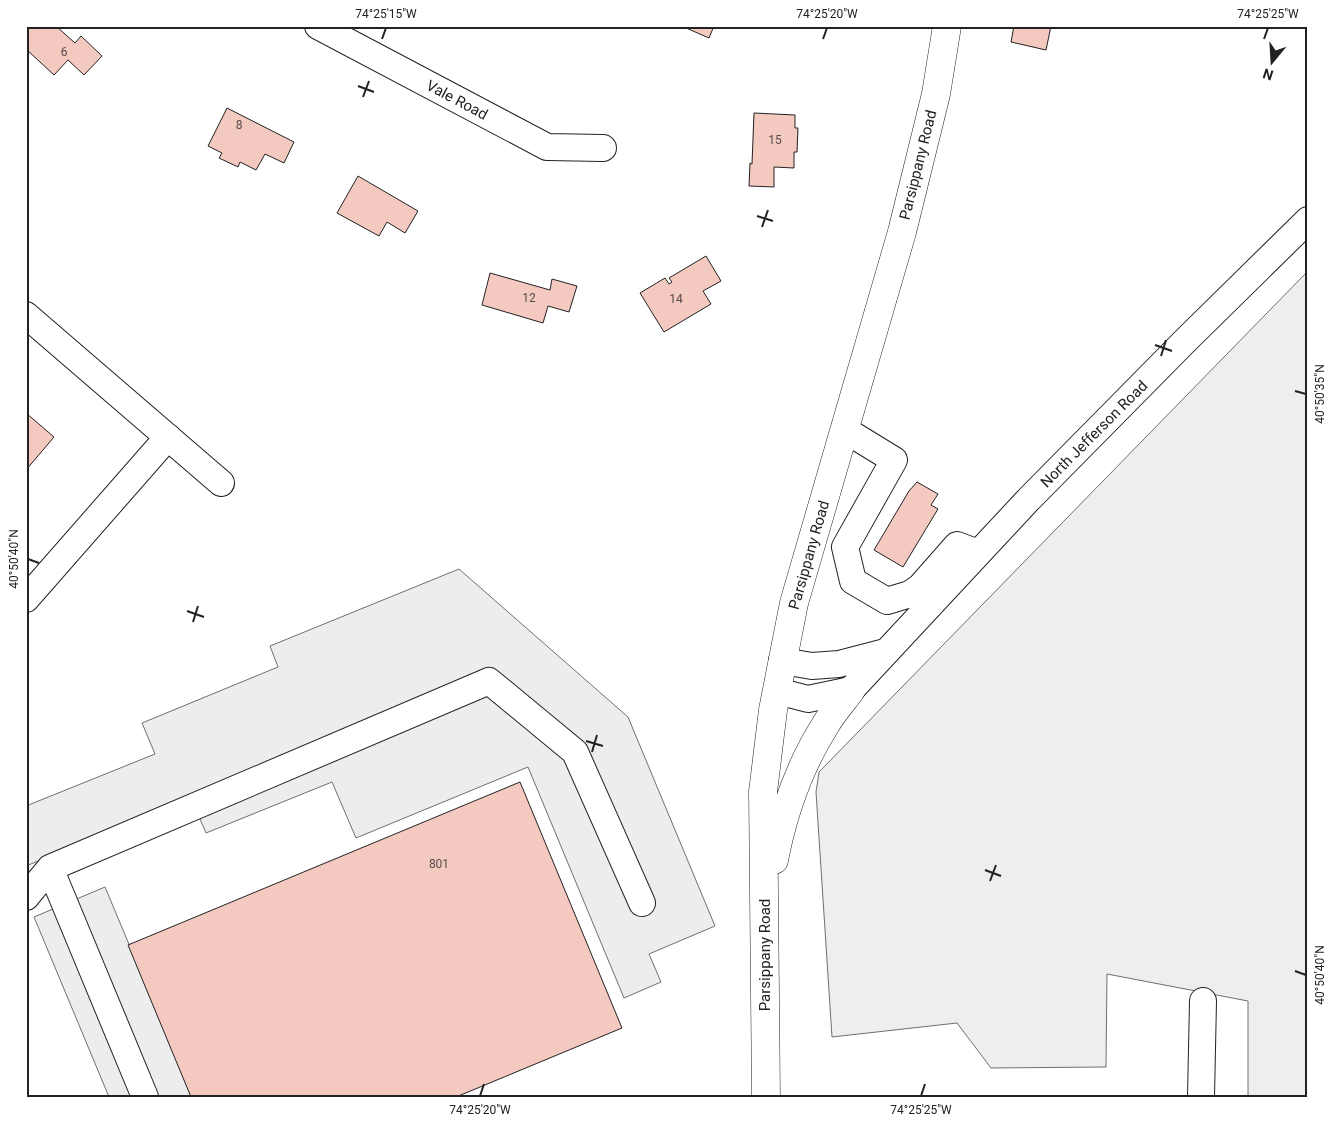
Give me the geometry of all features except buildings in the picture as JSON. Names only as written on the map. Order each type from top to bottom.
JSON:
[{"type":"main road","name":"Parsippany Road","points":[[766,1097],[763,792],[773,710],[794,604],[902,232],[936,94],[947,26]]},
{"type":"main road","points":[[765,906],[777,844],[796,781],[826,723],[851,690]]},
{"type":"street","name":"Vale Road","points":[[318,26],[547,147],[603,148]]},
{"type":"street","name":"North Jefferson Road","points":[[851,690],[978,553],[1172,354],[1308,220]]},
{"type":"street","points":[[26,314],[221,483]]},
{"type":"street","points":[[845,430],[894,460],[845,547],[853,581],[887,600],[910,594],[920,587],[957,545],[978,553]]},
{"type":"street","points":[[26,599],[168,437]]},
{"type":"street","points":[[782,662],[812,666],[839,664],[885,652]]},
{"type":"street","points":[[26,897],[50,868],[489,681],[576,752],[642,904]]},
{"type":"street","points":[[777,691],[808,699],[851,690]]},
{"type":"street","points":[[50,868],[145,1097]]},
{"type":"street","points":[[1201,1097],[1203,1002]]},
{"type":"shaded area","points":[[1308,271],[1308,1097],[1248,1097],[1248,1001],[1107,974],[1106,1067],[991,1068],[957,1023],[832,1037],[816,792],[819,772]]},
{"type":"shaded area","points":[[459,569],[628,717],[715,926],[649,954],[661,982],[624,998],[528,767],[356,838],[332,782],[206,833],[191,798],[26,866],[26,806],[155,754],[142,723],[278,667],[270,646]]},
{"type":"shaded area","points":[[105,887],[193,1097],[109,1097],[34,917]]}]
